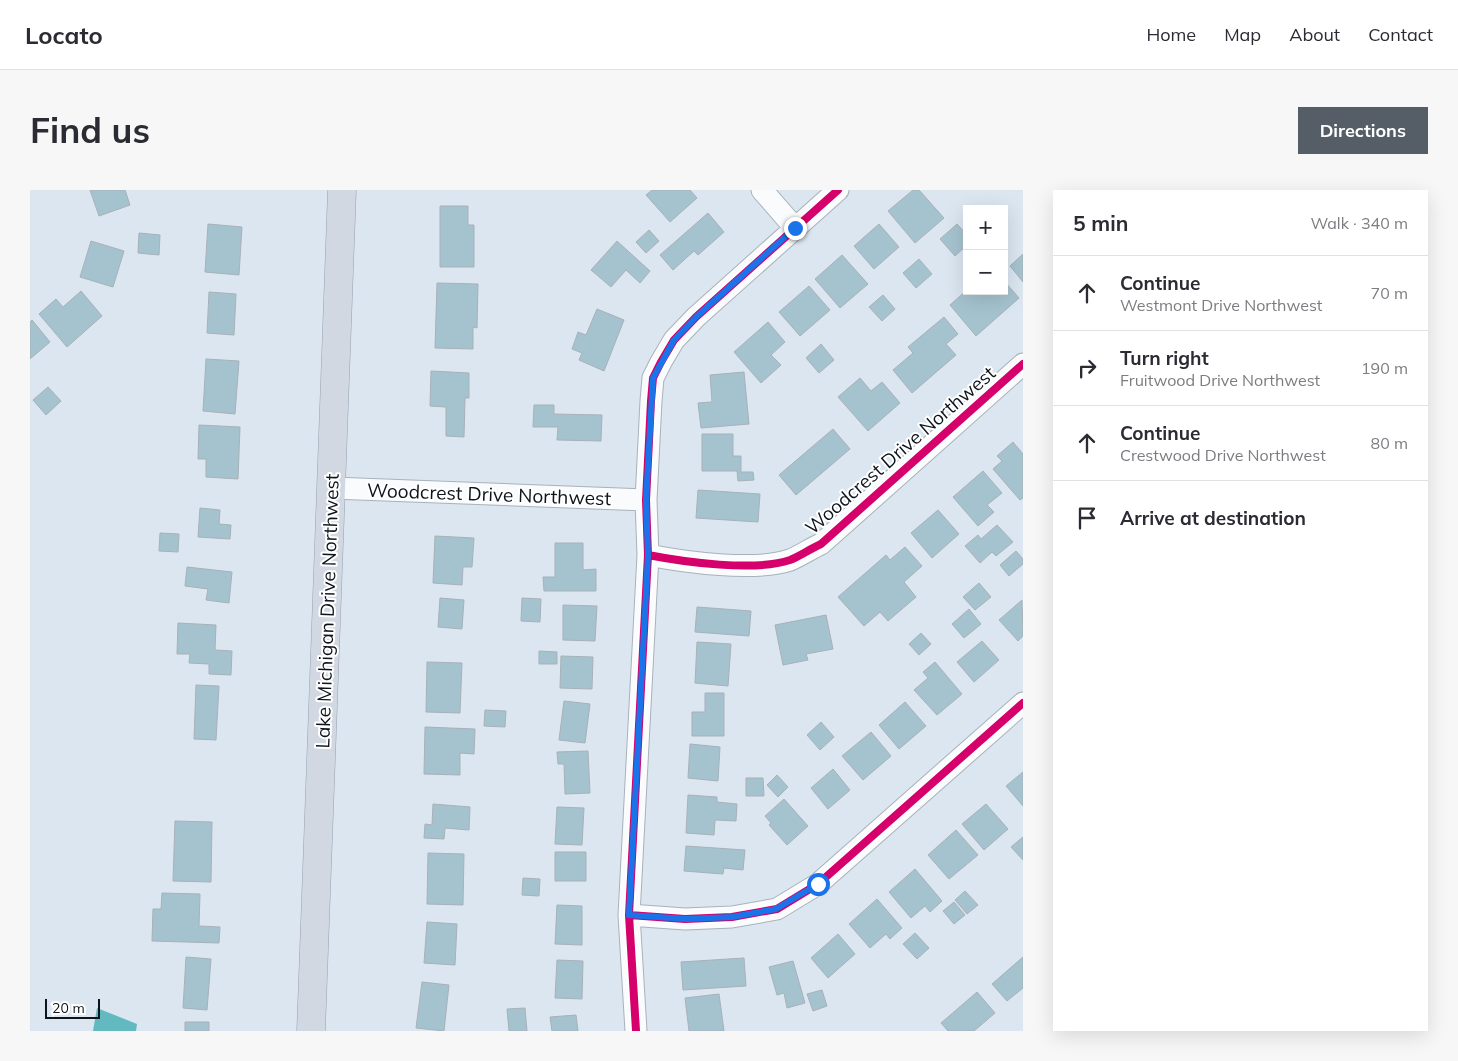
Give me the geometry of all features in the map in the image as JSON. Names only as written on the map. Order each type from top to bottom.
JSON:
[{"type":"highway","name":"Lake Michigan Drive Northwest","points":[[311,1031],[342,190]]},
{"type":"street","points":[[762,190],[795,228]]},
{"type":"street","points":[[636,1031],[629,915],[648,555],[646,500],[653,378],[674,340],[696,317],[838,190]]},
{"type":"street","name":"Woodcrest Drive Northwest","points":[[648,555],[690,563],[768,565],[790,560],[821,544],[1023,364]]},
{"type":"street","name":"Woodcrest Drive Northwest","points":[[332,488],[646,500]]},
{"type":"street","points":[[629,915],[686,919],[732,917],[776,909],[818,884],[1023,703]]},
{"type":"water","points":[[97,1008],[137,1024],[136,1031],[93,1031]]},
{"type":"building","points":[[90,190],[125,190],[130,205],[99,216]]},
{"type":"building","points":[[652,190],[690,190],[697,198],[670,222],[646,195]]},
{"type":"building","points":[[913,190],[919,190],[944,218],[915,243],[888,211]]},
{"type":"building","points":[[440,206],[468,206],[468,225],[474,225],[474,267],[440,267]]},
{"type":"building","points":[[708,213],[724,232],[698,255],[694,251],[673,270],[660,255]]},
{"type":"building","points":[[208,224],[242,227],[239,275],[205,272]]},
{"type":"building","points":[[879,224],[899,247],[874,269],[854,246]]},
{"type":"building","points":[[957,224],[963,231],[963,249],[955,256],[940,239]]},
{"type":"building","points":[[649,230],[659,241],[646,253],[636,242]]},
{"type":"building","points":[[139,233],[160,235],[159,255],[138,253]]},
{"type":"building","points":[[91,241],[124,251],[113,287],[80,277]]},
{"type":"building","points":[[617,241],[650,271],[640,283],[626,270],[611,287],[591,270]]},
{"type":"building","points":[[1023,254],[1023,282],[1010,266]]},
{"type":"building","points":[[842,255],[868,284],[840,308],[815,279]]},
{"type":"building","points":[[919,259],[932,274],[916,288],[903,273]]},
{"type":"building","points":[[437,283],[478,284],[477,328],[473,327],[473,349],[435,348]]},
{"type":"building","points":[[809,286],[830,310],[800,336],[779,312]]},
{"type":"building","points":[[1008,286],[1019,298],[976,336],[950,305],[963,294],[1008,295]]},
{"type":"building","points":[[81,291],[102,316],[67,347],[39,314],[56,299],[63,307]]},
{"type":"building","points":[[209,292],[236,294],[234,335],[207,333]]},
{"type":"building","points":[[883,295],[895,309],[882,321],[869,307]]},
{"type":"building","points":[[597,309],[624,320],[604,371],[579,360],[582,353],[572,349],[578,332],[586,335]]},
{"type":"building","points":[[944,317],[958,334],[946,344],[956,355],[912,393],[893,370],[913,353],[908,347]]},
{"type":"building","points":[[32,320],[50,342],[30,359],[30,322]]},
{"type":"building","points":[[768,322],[785,342],[771,355],[781,365],[761,383],[734,352]]},
{"type":"building","points":[[821,344],[834,360],[819,373],[806,358]]},
{"type":"building","points":[[206,359],[239,361],[235,414],[203,411]]},
{"type":"building","points":[[431,371],[469,373],[469,398],[465,398],[464,437],[446,436],[446,407],[430,406]]},
{"type":"building","points":[[744,372],[749,424],[701,428],[698,403],[712,402],[710,375]]},
{"type":"building","points":[[860,378],[871,391],[882,382],[900,403],[868,431],[838,397]]},
{"type":"building","points":[[48,387],[61,401],[46,415],[33,400]]},
{"type":"building","points":[[534,405],[554,405],[554,414],[602,415],[601,441],[557,440],[558,427],[533,427]]},
{"type":"building","points":[[199,425],[240,427],[238,479],[206,477],[206,459],[198,459]]},
{"type":"building","points":[[833,429],[850,449],[796,495],[779,475]]},
{"type":"building","points":[[702,434],[733,434],[733,456],[741,456],[741,472],[753,472],[754,480],[738,481],[737,471],[702,471]]},
{"type":"building","points":[[1013,442],[1023,454],[1023,498],[1020,500],[993,469],[1002,461],[997,456]]},
{"type":"building","points":[[983,471],[1002,493],[987,505],[994,512],[978,526],[953,497]]},
{"type":"building","points":[[698,490],[760,494],[758,522],[696,518]]},
{"type":"building","points":[[200,508],[220,510],[219,524],[231,525],[230,539],[198,537]]},
{"type":"building","points":[[938,510],[959,534],[932,558],[911,533]]},
{"type":"building","points":[[997,525],[1013,542],[996,556],[992,552],[980,563],[965,546],[978,535],[981,539]]},
{"type":"building","points":[[160,533],[179,534],[178,552],[159,551]]},
{"type":"building","points":[[435,536],[474,538],[472,567],[463,567],[462,585],[433,583]]},
{"type":"building","points":[[555,543],[583,543],[583,570],[596,569],[596,591],[544,591],[543,577],[555,577]]},
{"type":"building","points":[[905,547],[922,566],[904,582],[916,597],[888,621],[880,612],[864,626],[838,597],[886,555],[890,560]]},
{"type":"building","points":[[1016,551],[1023,559],[1023,564],[1009,576],[1000,565]]},
{"type":"building","points":[[187,567],[232,572],[229,603],[206,600],[208,589],[185,586]]},
{"type":"building","points":[[979,583],[991,597],[975,610],[963,597]]},
{"type":"building","points":[[440,598],[464,600],[462,629],[438,627]]},
{"type":"building","points":[[522,598],[541,599],[540,622],[521,621]]},
{"type":"building","points":[[1022,600],[1023,636],[1018,641],[999,620]]},
{"type":"building","points":[[563,605],[597,606],[595,641],[563,640]]},
{"type":"building","points":[[697,607],[751,611],[749,636],[695,632]]},
{"type":"building","points":[[969,609],[981,624],[964,638],[952,624]]},
{"type":"building","points":[[826,615],[833,649],[806,654],[808,660],[783,665],[775,625]]},
{"type":"building","points":[[178,623],[216,625],[215,650],[232,651],[231,675],[209,674],[209,664],[189,663],[190,654],[177,654]]},
{"type":"building","points":[[921,633],[931,644],[919,655],[909,644]]},
{"type":"building","points":[[982,641],[999,660],[974,682],[957,662]]},
{"type":"building","points":[[697,642],[731,644],[728,686],[695,683]]},
{"type":"building","points":[[539,651],[557,652],[557,664],[539,664]]},
{"type":"building","points":[[561,656],[593,657],[592,689],[560,688]]},
{"type":"building","points":[[427,662],[462,663],[460,713],[426,712]]},
{"type":"building","points":[[935,662],[962,694],[937,715],[914,690],[928,678],[923,672]]},
{"type":"building","points":[[196,685],[219,686],[216,740],[194,739]]},
{"type":"building","points":[[705,693],[724,693],[724,736],[692,736],[692,712],[705,712]]},
{"type":"building","points":[[564,701],[590,704],[585,743],[559,740]]},
{"type":"building","points":[[905,702],[926,726],[899,749],[879,725]]},
{"type":"building","points":[[485,710],[506,711],[505,727],[484,726]]},
{"type":"building","points":[[821,722],[834,737],[820,750],[807,735]]},
{"type":"building","points":[[425,727],[475,729],[474,754],[460,753],[460,775],[424,774]]},
{"type":"building","points":[[871,732],[891,756],[863,780],[842,756]]},
{"type":"building","points":[[690,744],[720,747],[718,781],[688,778]]},
{"type":"building","points":[[588,751],[590,793],[565,794],[564,764],[558,764],[557,752]]},
{"type":"building","points":[[833,769],[850,790],[828,809],[811,788]]},
{"type":"building","points":[[1023,772],[1023,806],[1006,786]]},
{"type":"building","points":[[777,775],[788,787],[778,797],[767,785]]},
{"type":"building","points":[[746,778],[763,778],[764,796],[746,796]]},
{"type":"building","points":[[688,795],[717,797],[717,802],[737,804],[736,821],[715,820],[714,835],[686,833]]},
{"type":"building","points":[[784,799],[808,826],[787,845],[769,825],[771,823],[765,816]]},
{"type":"building","points":[[433,804],[470,807],[469,830],[445,828],[444,839],[424,838],[425,824],[432,825]]},
{"type":"building","points":[[986,804],[1008,829],[984,850],[962,824]]},
{"type":"building","points":[[557,807],[584,808],[582,845],[555,844]]},
{"type":"building","points":[[175,821],[212,822],[211,882],[173,881]]},
{"type":"building","points":[[956,830],[978,855],[949,879],[928,855]]},
{"type":"building","points":[[1023,837],[1023,860],[1011,847]]},
{"type":"building","points":[[686,846],[745,850],[743,870],[724,868],[723,874],[684,871]]},
{"type":"building","points":[[555,852],[586,852],[586,881],[555,881]]},
{"type":"building","points":[[428,853],[464,854],[463,905],[427,904]]},
{"type":"building","points":[[915,869],[942,901],[930,912],[925,906],[911,918],[889,892]]},
{"type":"building","points":[[523,878],[540,879],[539,896],[522,895]]},
{"type":"building","points":[[965,891],[978,905],[967,914],[955,900]]},
{"type":"building","points":[[162,893],[200,894],[199,926],[220,927],[219,943],[152,941],[153,909],[161,909]]},
{"type":"building","points":[[877,899],[902,928],[890,939],[886,934],[870,948],[849,924]]},
{"type":"building","points":[[954,902],[965,915],[954,924],[943,911]]},
{"type":"building","points":[[557,905],[582,906],[582,945],[555,944]]},
{"type":"building","points":[[427,922],[457,924],[455,965],[424,963]]},
{"type":"building","points":[[915,933],[929,948],[917,959],[903,944]]},
{"type":"building","points":[[838,934],[855,954],[828,978],[811,958]]},
{"type":"building","points":[[186,957],[211,959],[207,1010],[183,1008]]},
{"type":"building","points":[[1023,957],[1023,988],[1007,1001],[992,984]]},
{"type":"building","points":[[744,958],[746,986],[683,990],[681,962]]},
{"type":"building","points":[[557,960],[583,961],[582,999],[555,998]]},
{"type":"building","points":[[793,961],[805,1003],[787,1008],[784,993],[777,995],[769,967]]},
{"type":"building","points":[[422,982],[449,985],[444,1031],[416,1028]]},
{"type":"building","points":[[822,990],[827,1006],[813,1011],[807,994]]},
{"type":"building","points":[[977,992],[995,1013],[974,1031],[948,1031],[941,1023]]},
{"type":"building","points":[[719,994],[724,1031],[689,1031],[685,998]]},
{"type":"building","points":[[525,1008],[527,1031],[509,1031],[507,1009]]},
{"type":"building","points":[[576,1015],[578,1031],[552,1031],[550,1017]]},
{"type":"building","points":[[185,1022],[209,1022],[209,1031],[185,1031]]},
{"type":"cycle path","points":[[636,1031],[629,915],[648,555],[646,500],[653,378],[674,340],[696,317],[838,190]]},
{"type":"cycle path","points":[[648,555],[700,563],[739,566],[775,564],[798,557],[821,544],[1023,364]]},
{"type":"cycle path","points":[[629,915],[685,919],[732,917],[777,909],[818,884],[1023,703]]},
{"type":"route","points":[[795,228],[696,317],[674,340],[653,378],[646,500],[648,555],[629,915],[686,919],[732,917],[776,909],[818,884]]}]
